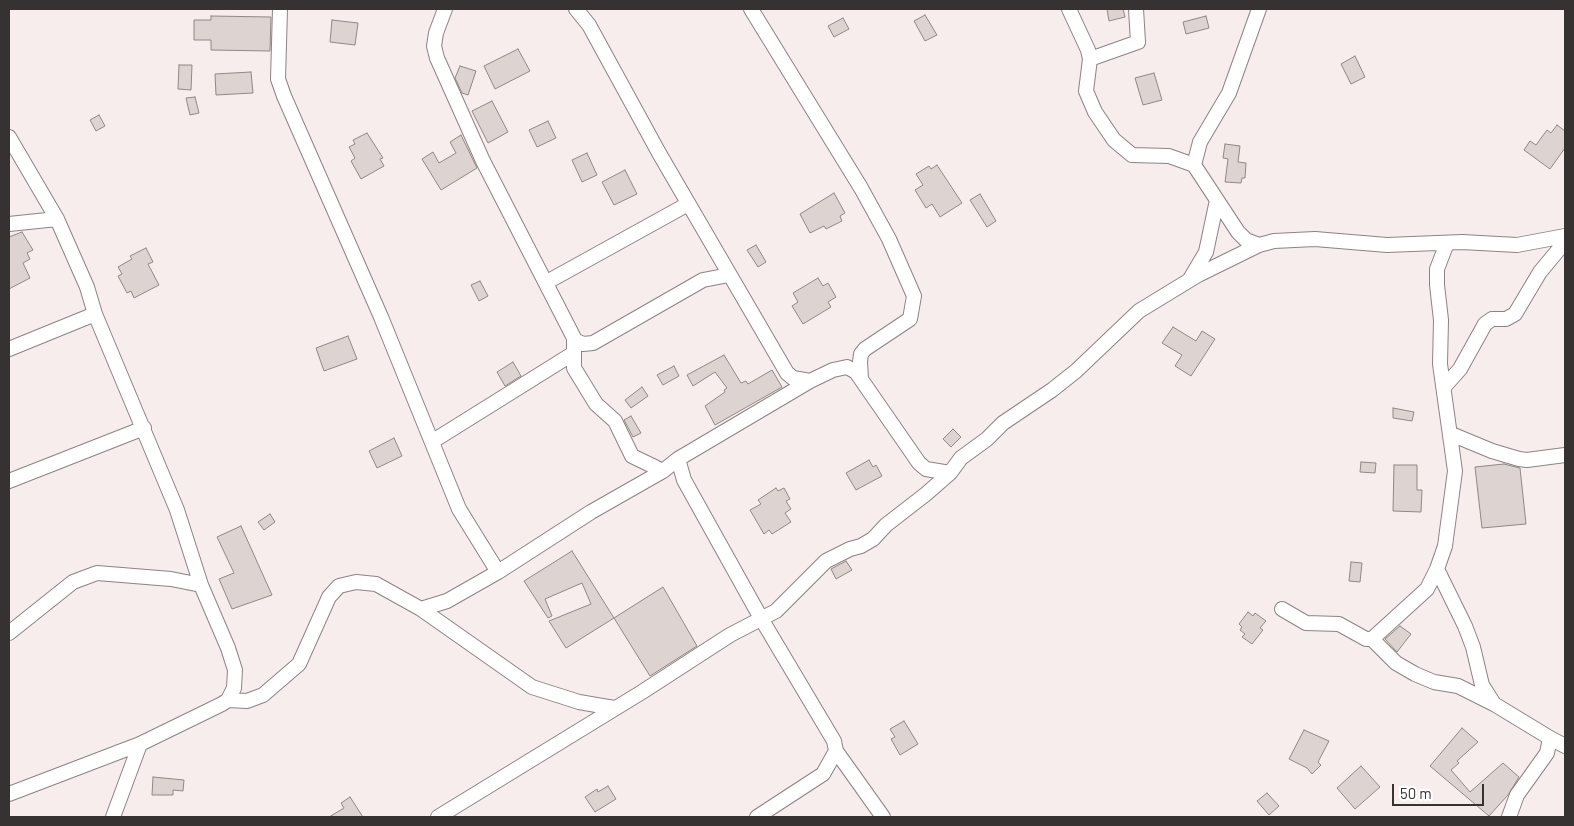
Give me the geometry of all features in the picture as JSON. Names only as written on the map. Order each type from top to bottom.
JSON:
[{"type":"street","points":[[280,9],[278,79],[433,441],[460,509],[498,572]]},
{"type":"street","points":[[445,9],[436,33],[434,46],[437,58],[483,161],[546,282],[574,347],[574,368],[596,404],[615,421],[632,456],[663,472]]},
{"type":"street","points":[[576,9],[589,25],[688,204],[787,373],[793,378],[810,381]]},
{"type":"street","points":[[750,9],[861,188],[889,239],[914,296],[910,319],[865,349],[861,354],[861,378]]},
{"type":"street","points":[[1069,9],[1084,38],[1090,59],[1086,91],[1095,112],[1114,140],[1132,155],[1169,156],[1194,165],[1246,240],[1259,245]]},
{"type":"street","points":[[1090,59],[1138,42],[1136,9]]},
{"type":"street","points":[[1194,165],[1200,142],[1229,93],[1259,9]]},
{"type":"street","points":[[9,137],[57,219],[87,287],[96,314],[177,510],[201,586],[228,648],[235,670],[234,688],[228,700]]},
{"type":"street","points":[[1189,281],[1206,252],[1217,200]]},
{"type":"street","points":[[546,282],[688,204]]},
{"type":"street","points":[[9,224],[57,219]]},
{"type":"street","points":[[438,817],[730,635],[762,620],[790,599],[826,561],[873,539],[886,525],[950,473],[961,458],[987,440],[1003,423],[1052,390],[1076,371],[1139,311],[1189,281],[1259,245],[1274,241],[1315,239],[1387,245],[1447,243],[1518,245],[1565,236]]},
{"type":"street","points":[[1444,387],[1460,369],[1485,324],[1492,319],[1506,319],[1516,314],[1540,272],[1561,254],[1565,242]]},
{"type":"street","points":[[1282,609],[1306,623],[1339,624],[1366,639],[1372,639],[1427,589],[1437,569],[1445,546],[1452,507],[1455,471],[1440,364],[1441,320],[1436,269],[1447,243]]},
{"type":"street","points":[[433,441],[574,347],[593,343],[703,280],[729,275]]},
{"type":"street","points":[[9,348],[96,314]]},
{"type":"street","points":[[421,609],[447,601],[498,572],[591,512],[663,472],[678,459],[810,381],[833,370],[847,367],[861,378],[919,462],[926,469],[950,473]]},
{"type":"street","points":[[9,482],[144,428]]},
{"type":"street","points":[[1451,434],[1492,451],[1519,459],[1527,460],[1565,455]]},
{"type":"street","points":[[678,459],[684,480],[762,620],[834,741],[836,751],[883,817]]},
{"type":"street","points":[[1437,569],[1465,626],[1473,647],[1482,685],[1494,704]]},
{"type":"street","points":[[9,633],[73,582],[97,573],[171,579],[201,586]]},
{"type":"street","points":[[9,794],[140,744],[228,700],[247,701],[263,695],[299,664],[329,597],[339,586],[356,582],[376,584],[421,609],[532,687],[580,702],[614,708]]},
{"type":"street","points":[[1372,639],[1396,663],[1415,674],[1434,682],[1458,686],[1494,704],[1565,746]]},
{"type":"street","points":[[1509,817],[1517,795],[1550,747],[1550,738]]},
{"type":"street","points":[[113,817],[140,744]]},
{"type":"street","points":[[756,817],[824,774],[836,751]]},
{"type":"street","points":[[118,752],[128,774]]},
{"type":"building","points":[[1107,9],[1123,9],[1125,17],[1109,21]]},
{"type":"building","points":[[925,15],[937,35],[925,41],[914,21]]},
{"type":"building","points":[[211,16],[271,17],[270,51],[211,50],[211,40],[194,40],[194,20],[211,20]]},
{"type":"building","points":[[1206,16],[1209,28],[1186,34],[1183,22]]},
{"type":"building","points":[[843,18],[849,29],[834,37],[828,26]]},
{"type":"building","points":[[332,20],[358,23],[355,45],[330,42]]},
{"type":"building","points":[[518,49],[530,71],[495,89],[484,66]]},
{"type":"building","points":[[1355,56],[1365,77],[1351,84],[1341,64]]},
{"type":"building","points":[[179,65],[192,65],[191,90],[178,89]]},
{"type":"building","points":[[460,66],[476,71],[468,95],[462,93],[455,78]]},
{"type":"building","points":[[251,72],[253,93],[216,95],[215,74]]},
{"type":"building","points":[[1154,73],[1162,100],[1143,105],[1135,78]]},
{"type":"building","points":[[195,97],[199,113],[190,115],[186,98]]},
{"type":"building","points":[[492,101],[508,132],[488,143],[472,111]]},
{"type":"building","points":[[99,115],[105,126],[96,131],[90,120]]},
{"type":"building","points":[[548,121],[556,138],[537,147],[529,130]]},
{"type":"building","points":[[1557,125],[1565,131],[1565,148],[1550,169],[1524,150],[1530,141],[1536,145],[1547,130],[1551,133]]},
{"type":"building","points":[[367,133],[383,158],[380,159],[384,166],[361,179],[351,161],[355,158],[349,147],[355,144],[353,140]]},
{"type":"building","points":[[461,135],[477,168],[441,190],[422,159],[433,152],[439,163],[456,153],[450,142]]},
{"type":"building","points":[[1225,144],[1240,146],[1238,162],[1246,163],[1245,178],[1242,178],[1241,183],[1225,182],[1228,159],[1223,158]]},
{"type":"building","points":[[587,153],[597,175],[582,182],[572,160]]},
{"type":"building","points":[[937,165],[962,203],[940,217],[932,204],[926,208],[915,190],[923,185],[916,174],[929,166],[931,169]]},
{"type":"building","points":[[625,170],[637,194],[614,205],[602,182]]},
{"type":"building","points":[[834,193],[845,213],[840,216],[842,221],[826,229],[824,226],[810,233],[800,214]]},
{"type":"building","points":[[980,194],[996,221],[987,227],[970,200]]},
{"type":"building","points":[[22,232],[33,250],[27,253],[30,259],[23,263],[30,278],[9,289],[9,237]]},
{"type":"building","points":[[756,245],[766,262],[758,267],[747,250]]},
{"type":"building","points":[[146,248],[153,262],[148,264],[159,285],[134,298],[131,291],[127,293],[118,276],[122,274],[118,267],[132,259],[130,256]]},
{"type":"building","points":[[818,278],[823,286],[828,283],[836,297],[828,302],[831,307],[803,324],[792,306],[798,302],[793,293]]},
{"type":"building","points":[[480,281],[488,296],[479,301],[471,285]]},
{"type":"building","points":[[1173,327],[1196,341],[1202,331],[1215,339],[1191,376],[1175,366],[1182,355],[1162,343]]},
{"type":"building","points":[[348,336],[357,359],[324,371],[316,348]]},
{"type":"building","points":[[724,355],[741,383],[746,381],[748,384],[772,370],[782,387],[715,425],[705,406],[725,392],[724,390],[727,388],[715,372],[693,386],[687,375]]},
{"type":"building","points":[[513,362],[521,376],[505,386],[497,372]]},
{"type":"building","points":[[674,366],[679,376],[663,385],[657,375]]},
{"type":"building","points":[[642,387],[648,396],[631,408],[625,400]]},
{"type":"building","points":[[1393,408],[1414,412],[1412,421],[1393,418]]},
{"type":"building","points":[[631,416],[641,433],[633,437],[624,420]]},
{"type":"building","points":[[953,429],[961,437],[951,447],[943,439]]},
{"type":"building","points":[[394,438],[402,456],[377,468],[369,451]]},
{"type":"building","points":[[869,460],[873,467],[876,465],[882,476],[856,490],[846,473]]},
{"type":"building","points":[[1361,462],[1376,463],[1375,473],[1360,472]]},
{"type":"building","points":[[1504,464],[1520,468],[1526,524],[1482,528],[1475,467]]},
{"type":"building","points":[[1394,465],[1417,465],[1417,490],[1422,490],[1421,512],[1393,511]]},
{"type":"building","points":[[776,488],[778,491],[784,488],[790,499],[786,501],[791,509],[785,513],[791,522],[772,534],[769,530],[764,534],[750,510],[761,504],[758,500]]},
{"type":"building","points":[[270,514],[275,522],[264,530],[258,522]]},
{"type":"building","points":[[241,526],[272,595],[232,609],[219,579],[234,573],[217,537]]},
{"type":"building","points":[[572,551],[614,618],[566,648],[549,621],[591,604],[582,583],[545,599],[552,616],[548,618],[524,581]]},
{"type":"building","points":[[846,561],[852,570],[836,579],[831,569]]},
{"type":"building","points":[[1351,562],[1362,563],[1360,582],[1349,581]]},
{"type":"building","points":[[663,587],[697,646],[650,676],[614,618]]},
{"type":"building","points":[[1248,612],[1253,616],[1255,613],[1266,621],[1260,628],[1263,630],[1252,644],[1242,637],[1245,634],[1240,630],[1242,627],[1239,624]]},
{"type":"building","points":[[1400,626],[1411,634],[1397,652],[1385,639]]},
{"type":"building","points":[[904,721],[918,744],[900,755],[891,739],[895,737],[890,729]]},
{"type":"building","points":[[1462,728],[1478,742],[1457,761],[1459,763],[1451,770],[1470,792],[1503,763],[1519,777],[1508,795],[1489,816],[1430,766]]},
{"type":"building","points":[[1304,730],[1329,741],[1318,762],[1321,765],[1312,774],[1307,768],[1289,759]]},
{"type":"building","points":[[1361,766],[1380,787],[1355,809],[1337,788]]},
{"type":"building","points":[[153,777],[184,780],[183,791],[173,790],[173,795],[152,795]]},
{"type":"building","points":[[608,786],[616,799],[595,812],[585,797],[597,789],[598,792]]},
{"type":"building","points":[[1267,793],[1279,806],[1269,815],[1257,801]]},
{"type":"building","points":[[350,797],[363,817],[329,817],[344,808],[341,803]]}]
